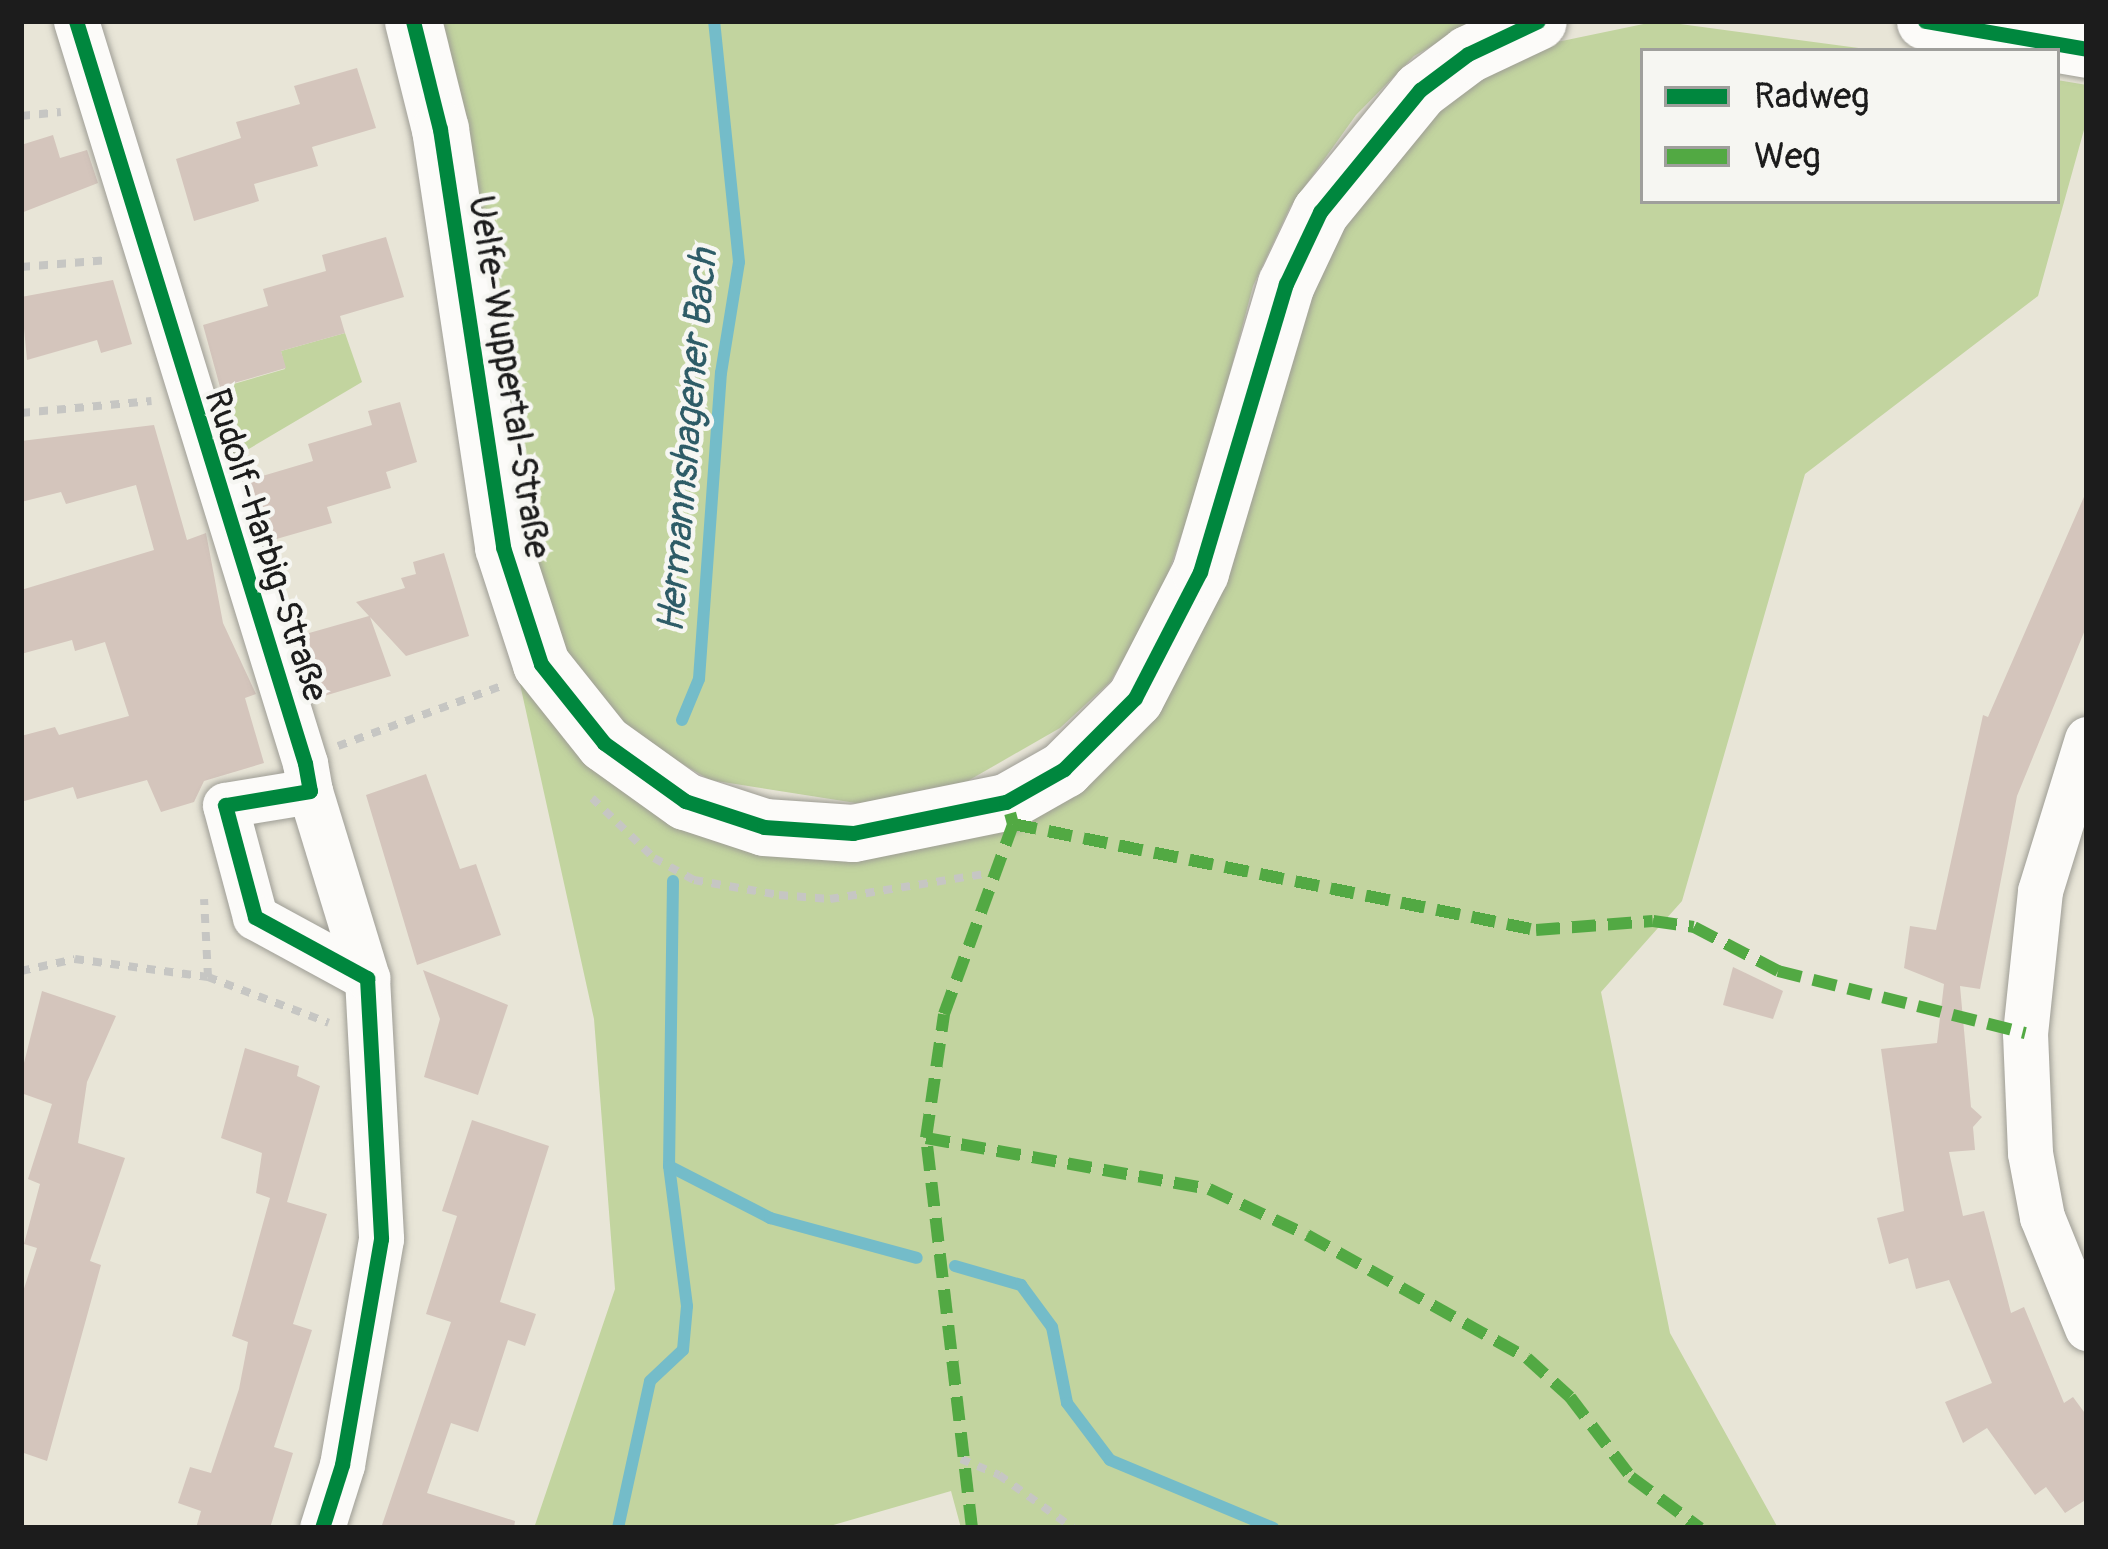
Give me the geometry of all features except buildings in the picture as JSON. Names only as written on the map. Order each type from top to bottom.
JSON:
[{"type":"main road","name":"Uelfe-Wuppertal-Straße","points":[[413,21],[440,130],[503,547],[542,664],[604,743],[686,801],[764,827],[853,833],[1006,802],[1064,769],[1135,698],[1192,594],[1286,284],[1320,212],[1420,90],[1468,54],[1538,21]]},
{"type":"main road","points":[[1924,21],[2087,49]]},
{"type":"street","name":"Rudolf-Harbig-Straße","points":[[76,21],[153,256],[187,398],[367,978]]},
{"type":"street","points":[[2087,739],[2040,890],[2025,1033],[2030,1153],[2042,1217],[2087,1328]]},
{"type":"street","points":[[310,791],[225,806],[255,916],[367,978],[381,1239],[342,1465],[322,1528]]},
{"type":"path","points":[[21,267],[153,256]]},
{"type":"path","points":[[21,413],[187,398]]},
{"type":"path","points":[[336,747],[437,709]]},
{"type":"path","points":[[654,858],[694,880],[830,899],[996,872]]},
{"type":"path","points":[[204,879],[208,977]]},
{"type":"path","points":[[21,971],[75,959],[208,977],[372,1041]]},
{"type":"path","points":[[961,1459],[999,1475],[1072,1528]]},
{"type":"green space","points":[[430,21],[1476,21],[1414,56],[1356,115],[1290,207],[1253,286],[1204,471],[1158,602],[1110,682],[1060,728],[945,794],[875,806],[710,780],[625,730],[535,619]]},
{"type":"green space","points":[[1658,21],[1859,48],[1640,48],[1640,204],[2060,204],[2060,80],[2087,85],[2087,119],[2038,296],[1805,474],[1682,901],[1601,992],[1670,1333],[1778,1528],[961,1528],[951,1491],[823,1528],[534,1528],[615,1289],[594,1019],[518,675],[763,838],[1097,758],[1294,291],[1418,111],[1533,47]]},
{"type":"green space","points":[[345,333],[362,382],[230,460],[213,390],[285,369],[281,351]]},
{"type":"waterway","name":"Hermannshagener Bach","points":[[682,720],[699,679],[721,373],[739,262],[714,21]]},
{"type":"waterway","name":"Hermannshagener Bach","points":[[673,881],[669,1166],[770,1218],[917,1258]]},
{"type":"waterway","points":[[618,1528],[650,1381],[683,1350],[687,1306],[669,1166]]},
{"type":"waterway","name":"Hermannshagener Bach","points":[[955,1266],[1021,1285],[1052,1327],[1067,1403],[1110,1460],[1273,1528]]},
{"type":"marked path","points":[[972,1528],[926,1138],[944,1014],[1013,824],[1010,813]]},
{"type":"marked path","points":[[1013,824],[1536,930],[1653,921],[1694,927],[1778,971],[2025,1033]]},
{"type":"marked path","points":[[926,1138],[1209,1189],[1307,1235],[1527,1358],[1570,1397],[1631,1477],[1700,1528]]},
{"type":"cycle path","points":[[76,21],[305,763],[310,791],[225,805],[255,917],[367,978],[381,1239],[342,1465],[322,1528]]},
{"type":"cycle path","points":[[413,21],[440,129],[503,547],[541,664],[604,743],[685,801],[764,827],[853,833],[1006,802],[1064,769],[1135,698],[1200,572],[1286,284],[1320,212],[1420,90],[1468,54],[1538,21]]},
{"type":"cycle path","points":[[1925,21],[2087,49]]}]
